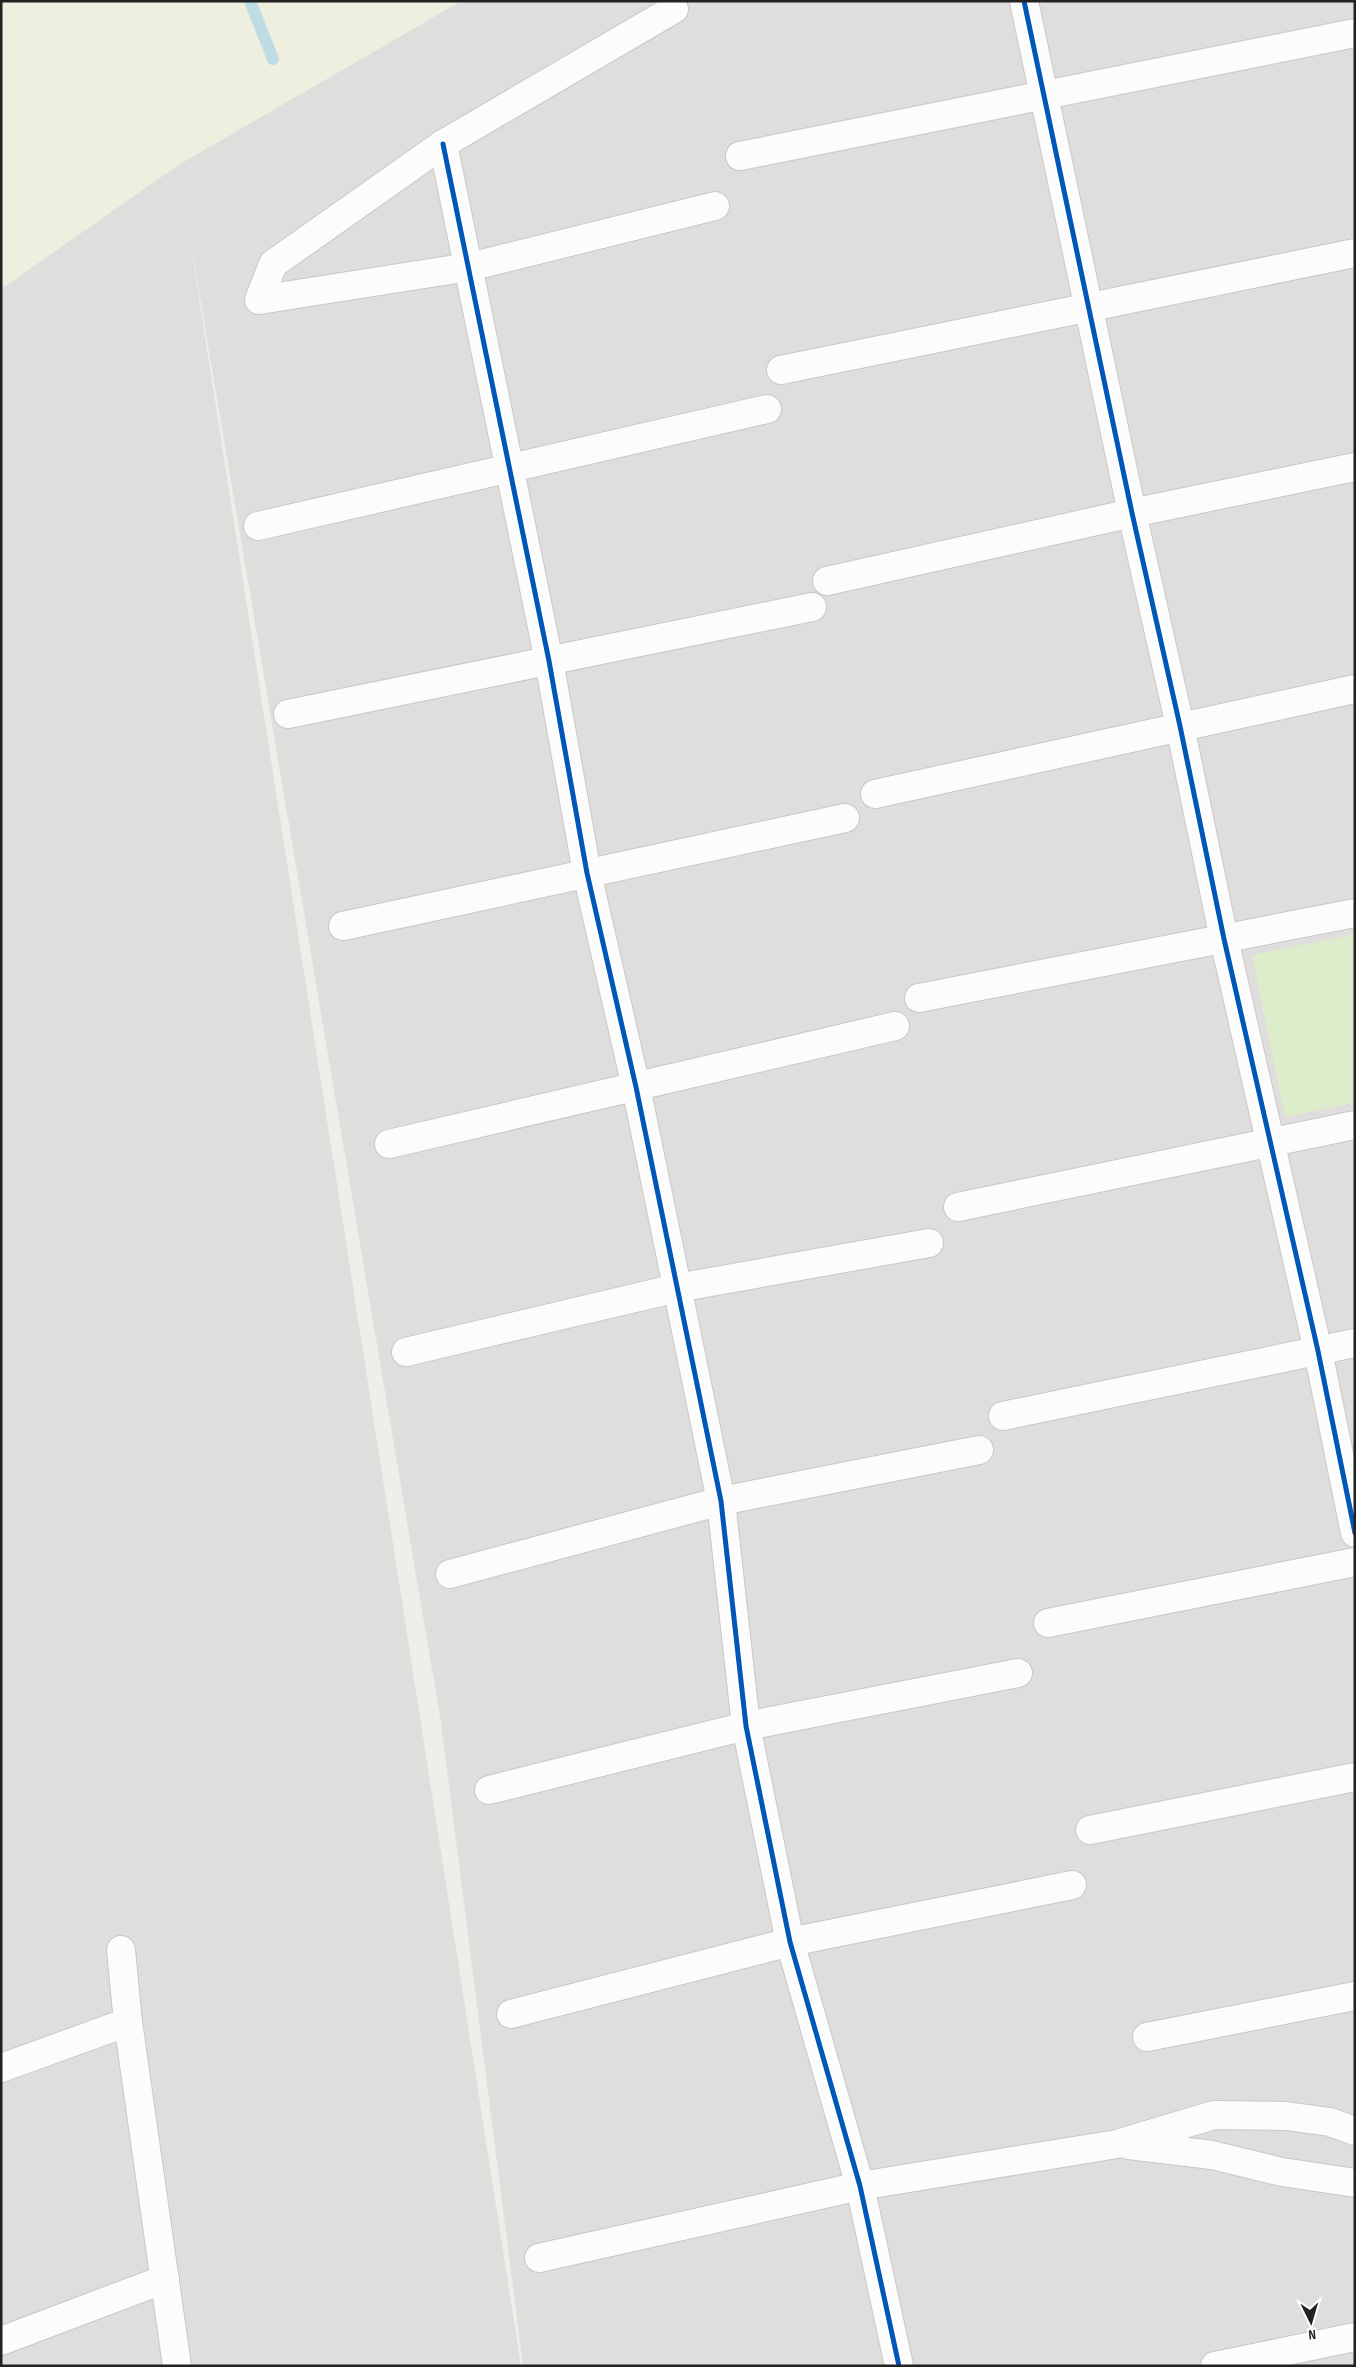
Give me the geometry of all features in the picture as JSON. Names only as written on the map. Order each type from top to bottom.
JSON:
[{"type":"street","points":[[1024,1],[1224,939],[1318,1351],[1355,1533]]},
{"type":"street","points":[[674,9],[443,144],[273,264],[260,300],[469,267],[715,206]]},
{"type":"street","points":[[740,156],[1355,33]]},
{"type":"street","points":[[443,144],[549,661],[587,873],[636,1086],[721,1501],[746,1726],[790,1942],[860,2186],[899,2366]]},
{"type":"street","points":[[781,370],[1355,253]]},
{"type":"street","points":[[258,526],[767,409]]},
{"type":"street","points":[[828,581],[1132,513],[1355,467]]},
{"type":"street","points":[[288,714],[812,607]]},
{"type":"street","points":[[874,794],[1355,689]]},
{"type":"street","points":[[343,926],[845,818]]},
{"type":"street","points":[[919,998],[1355,913]]},
{"type":"street","points":[[390,1144],[895,1026]]},
{"type":"street","points":[[958,1207],[1355,1125]]},
{"type":"street","points":[[406,1352],[677,1288],[929,1243]]},
{"type":"street","points":[[1003,1416],[1355,1343]]},
{"type":"street","points":[[450,1574],[721,1501],[979,1450]]},
{"type":"street","points":[[1048,1623],[1355,1562]]},
{"type":"street","points":[[489,1790],[746,1726],[1018,1673]]},
{"type":"street","points":[[1090,1830],[1355,1777]]},
{"type":"street","points":[[511,2014],[790,1942],[1072,1885]]},
{"type":"street","points":[[120,1950],[128,2022],[177,2366]]},
{"type":"street","points":[[1147,2037],[1355,1996]]},
{"type":"street","points":[[1,2068],[128,2022]]},
{"type":"street","points":[[539,2258],[860,2186],[1117,2144],[1214,2115],[1286,2116],[1330,2122],[1355,2131]]},
{"type":"street","points":[[1117,2144],[1212,2155],[1282,2172],[1355,2183]]},
{"type":"street","points":[[1,2341],[165,2279]]},
{"type":"street","points":[[1215,2366],[1355,2336]]},
{"type":"shaded area","points":[[461,1],[1355,1],[1355,2366],[523,2366],[441,1723],[188,227],[521,2366],[1,2366],[1,289],[178,165]]},
{"type":"green space","points":[[1,1],[461,1],[178,165],[1,289]]},
{"type":"green space","points":[[1355,934],[1355,1103],[1285,1117],[1252,955]]},
{"type":"waterway","points":[[250,1],[273,59]]},
{"type":"cycle path","points":[[1024,1],[1224,939],[1318,1351],[1355,1533]]},
{"type":"cycle path","points":[[443,144],[549,661],[587,873],[636,1087],[721,1501],[746,1726],[790,1942],[860,2186],[899,2366]]}]
